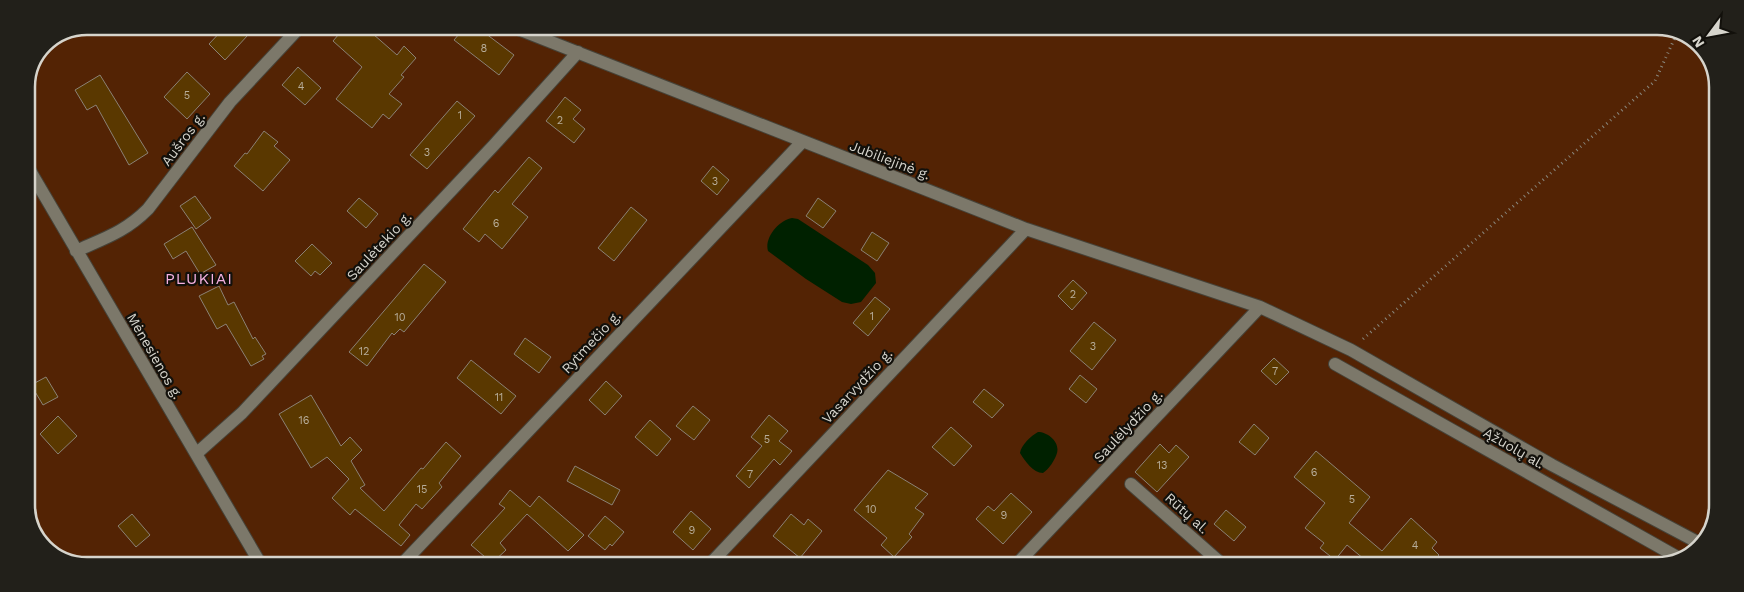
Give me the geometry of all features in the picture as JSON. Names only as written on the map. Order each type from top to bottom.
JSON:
[{"type":"street","name":"Aušros g.","points":[[76,251],[121,231],[148,209],[230,102],[293,35]]},
{"type":"street","name":"Jubiliejinė g.","points":[[534,35],[1026,229],[1260,307],[1351,350],[1552,465],[1694,541]]},
{"type":"street","name":"Saulėtekio g.","points":[[196,454],[242,413],[494,145],[578,52]]},
{"type":"street","name":"Rytmečio g.","points":[[409,557],[802,142]]},
{"type":"street","name":"Mėnesienos g.","points":[[35,180],[256,557]]},
{"type":"street","name":"Vasarvydžio g.","points":[[717,557],[1026,229]]},
{"type":"street","name":"Saulėlydžio g.","points":[[1024,557],[1260,307]]},
{"type":"street","name":"Ąžuolų al.","points":[[1335,364],[1673,554]]},
{"type":"street","name":"Rūtų al.","points":[[1131,484],[1214,557]]},
{"type":"path","points":[[1351,350],[1655,81],[1675,38]]},
{"type":"shaded area","points":[[87,35],[1664,35],[1684,43],[1684,60],[1701,60],[1709,84],[1709,512],[1700,534],[1689,546],[1674,554],[1657,557],[80,557],[61,550],[48,539],[39,525],[35,508],[35,87],[39,67],[44,58],[50,50],[67,39]]},
{"type":"shaded area","points":[[792,218],[798,219],[868,265],[875,273],[876,283],[861,302],[851,304],[842,302],[768,251],[767,246],[770,235],[782,222]]},
{"type":"shaded area","points":[[1038,432],[1042,432],[1052,438],[1057,445],[1057,453],[1053,461],[1043,473],[1033,469],[1020,453],[1027,441]]},
{"type":"building","points":[[217,35],[248,35],[225,60],[209,44]]},
{"type":"building","points":[[338,35],[374,35],[397,55],[404,46],[416,58],[401,75],[404,77],[389,94],[402,104],[389,119],[383,114],[372,128],[336,99],[362,67],[333,41]]},
{"type":"building","points":[[458,35],[488,35],[514,55],[499,75],[454,40]]},
{"type":"building","points":[[298,67],[321,88],[305,105],[282,85]]},
{"type":"building","points":[[187,72],[210,94],[187,119],[164,97]]},
{"type":"building","points":[[100,75],[148,153],[129,165],[96,105],[87,110],[75,90]]},
{"type":"building","points":[[565,97],[581,110],[573,119],[585,129],[574,143],[546,121]]},
{"type":"building","points":[[457,101],[475,116],[427,169],[410,155]]},
{"type":"building","points":[[264,131],[278,142],[274,146],[290,160],[263,191],[234,166],[245,153],[247,154]]},
{"type":"building","points":[[529,157],[542,168],[512,204],[528,217],[502,249],[485,234],[479,242],[463,229],[495,190],[498,193]]},
{"type":"building","points":[[713,166],[729,180],[717,195],[701,181]]},
{"type":"building","points":[[195,196],[211,218],[196,229],[180,206]]},
{"type":"building","points":[[359,198],[378,214],[366,228],[347,211]]},
{"type":"building","points":[[818,198],[836,211],[823,228],[806,216]]},
{"type":"building","points":[[631,207],[647,220],[614,261],[598,248]]},
{"type":"building","points":[[192,227],[216,265],[200,274],[186,251],[173,259],[164,244]]},
{"type":"building","points":[[872,232],[889,243],[877,261],[861,250]]},
{"type":"building","points":[[312,244],[332,263],[320,275],[315,271],[311,276],[295,261]]},
{"type":"building","points":[[424,264],[446,282],[404,332],[400,329],[394,335],[392,333],[367,366],[349,352]]},
{"type":"building","points":[[1073,280],[1087,293],[1072,310],[1058,296]]},
{"type":"building","points":[[219,286],[228,305],[234,302],[253,339],[255,337],[266,354],[262,356],[264,359],[251,366],[226,324],[217,329],[199,296]]},
{"type":"building","points":[[875,297],[890,309],[868,336],[853,323]]},
{"type":"building","points":[[1094,322],[1116,340],[1092,370],[1070,351]]},
{"type":"building","points":[[525,338],[551,357],[539,373],[514,354]]},
{"type":"building","points":[[1274,358],[1289,372],[1276,385],[1261,371]]},
{"type":"building","points":[[471,360],[516,396],[501,414],[457,378]]},
{"type":"building","points":[[1080,375],[1097,389],[1086,403],[1069,389]]},
{"type":"building","points":[[46,377],[58,397],[43,405],[35,392],[35,383]]},
{"type":"building","points":[[606,381],[622,396],[605,415],[589,400]]},
{"type":"building","points":[[984,389],[1004,405],[992,418],[973,402]]},
{"type":"building","points":[[311,395],[341,446],[350,437],[362,450],[351,461],[365,485],[360,488],[384,511],[446,442],[461,456],[439,483],[442,487],[422,509],[416,504],[399,525],[410,535],[401,546],[355,509],[350,515],[332,498],[349,479],[327,457],[311,468],[279,414]]},
{"type":"building","points":[[693,406],[710,420],[694,440],[676,426]]},
{"type":"building","points":[[769,415],[788,431],[779,441],[792,451],[780,465],[774,459],[749,488],[736,476],[762,446],[751,437]]},
{"type":"building","points":[[58,416],[77,436],[58,454],[40,434]]},
{"type":"building","points":[[650,420],[671,439],[657,456],[635,437]]},
{"type":"building","points":[[1254,424],[1269,438],[1255,455],[1239,442]]},
{"type":"building","points":[[951,427],[972,446],[954,466],[932,447]]},
{"type":"building","points":[[1160,444],[1169,453],[1176,445],[1189,457],[1157,492],[1135,472]]},
{"type":"building","points":[[1316,451],[1370,497],[1349,523],[1382,551],[1411,518],[1437,542],[1432,548],[1439,555],[1437,557],[1362,557],[1347,545],[1337,557],[1331,557],[1320,548],[1324,543],[1305,528],[1325,503],[1294,477]]},
{"type":"building","points":[[575,466],[620,490],[612,505],[567,481]]},
{"type":"building","points":[[888,470],[928,494],[915,508],[924,514],[909,534],[912,537],[894,557],[881,545],[887,538],[854,510]]},
{"type":"building","points":[[510,490],[530,507],[539,496],[584,535],[568,551],[527,514],[500,543],[506,550],[498,557],[485,557],[471,545],[505,508],[499,504]]},
{"type":"building","points":[[1011,493],[1032,512],[1003,544],[976,519],[988,506],[994,511]]},
{"type":"building","points":[[1226,510],[1246,527],[1234,541],[1214,524]]},
{"type":"building","points":[[691,511],[711,529],[693,550],[673,532]]},
{"type":"building","points":[[132,514],[150,535],[136,547],[118,526]]},
{"type":"building","points":[[791,514],[804,525],[808,519],[822,531],[801,557],[773,536]]},
{"type":"building","points":[[605,516],[624,532],[612,546],[610,544],[605,550],[588,536]]},
{"type":"district","name":"PLUKIAI","points":[[199,278]]}]
